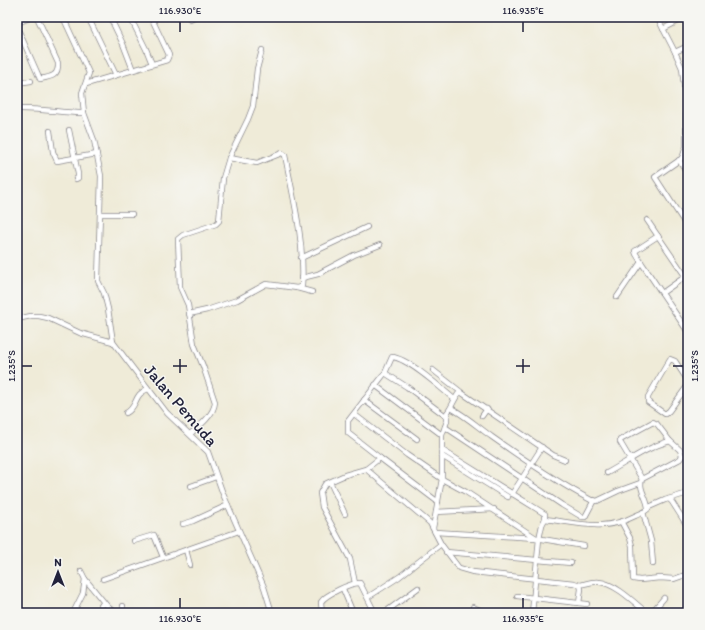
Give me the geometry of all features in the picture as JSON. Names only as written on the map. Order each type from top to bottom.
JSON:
[{"type":"street","points":[[17,23],[32,17]]},
{"type":"street","points":[[17,27],[40,79],[55,75],[58,69],[58,63],[37,17]]},
{"type":"street","name":"Jalan Pemuda","points":[[63,17],[89,74],[82,93],[84,113],[94,140],[101,176],[98,281],[104,293],[108,309],[113,342],[167,413],[208,452],[216,477],[264,587],[272,613]]},
{"type":"street","points":[[88,17],[102,49],[116,75]]},
{"type":"street","points":[[110,17],[133,70]]},
{"type":"street","points":[[130,17],[152,64]]},
{"type":"street","points":[[86,84],[167,60],[168,55],[152,17]]},
{"type":"street","points":[[657,17],[676,52],[682,68],[686,103],[686,147],[683,156],[679,160],[655,177],[688,228]]},
{"type":"street","points":[[663,29],[686,17]]},
{"type":"street","points":[[676,52],[688,46]]},
{"type":"street","points":[[190,434],[212,412],[215,407],[215,402],[194,344],[188,305],[180,287],[178,239],[183,235],[216,224],[219,221],[223,178],[229,158],[253,106],[257,68],[262,50]]},
{"type":"street","points":[[17,83],[31,82]]},
{"type":"street","points":[[17,109],[32,108],[84,113]]},
{"type":"street","points":[[69,130],[76,158],[78,174],[78,178],[76,179]]},
{"type":"street","points":[[50,131],[53,152],[57,161],[97,154]]},
{"type":"street","points":[[229,158],[257,163],[283,153],[297,216],[302,278],[302,286],[297,288]]},
{"type":"street","points":[[679,160],[688,174]]},
{"type":"street","points":[[100,214],[132,214]]},
{"type":"street","points":[[647,220],[687,278],[662,293]]},
{"type":"street","points":[[301,258],[367,227]]},
{"type":"street","points":[[658,236],[635,251],[688,332]]},
{"type":"street","points":[[302,278],[318,274],[354,254],[380,245]]},
{"type":"street","points":[[617,297],[641,262]]},
{"type":"street","points":[[189,314],[237,300],[266,284],[297,288],[312,292]]},
{"type":"street","points":[[17,319],[31,316],[48,318],[80,333],[113,342]]},
{"type":"street","points":[[438,502],[348,433],[348,421],[384,373],[392,357],[398,358],[435,383],[454,399]]},
{"type":"street","points":[[688,381],[675,361],[670,359],[648,397],[648,402],[665,414],[670,411],[688,385]]},
{"type":"street","points":[[433,370],[487,410],[542,447],[565,460]]},
{"type":"street","points":[[384,373],[407,387],[447,417]]},
{"type":"street","points":[[375,385],[442,435]]},
{"type":"street","points":[[126,413],[132,408],[139,393],[148,389]]},
{"type":"street","points":[[434,530],[442,479],[442,435],[447,413],[451,408],[454,399],[459,393],[462,392]]},
{"type":"street","points":[[364,400],[416,438]]},
{"type":"street","points":[[451,408],[531,464],[575,491],[597,501],[641,481],[681,458],[682,456],[680,450],[657,424],[653,422],[620,440],[641,481],[641,489],[649,506]]},
{"type":"street","points":[[482,416],[487,410]]},
{"type":"street","points":[[354,414],[407,455],[442,479],[494,509],[538,538]]},
{"type":"street","points":[[445,427],[582,517],[585,517],[588,514],[594,500]]},
{"type":"street","points":[[607,473],[652,448],[670,440]]},
{"type":"street","points":[[510,495],[542,447]]},
{"type":"street","points":[[442,450],[510,495]]},
{"type":"street","points":[[442,456],[545,514],[545,519],[538,538],[536,579],[532,613]]},
{"type":"street","points":[[354,583],[350,559],[322,506],[320,493],[325,484],[346,474],[366,469],[380,458]]},
{"type":"street","points":[[366,469],[430,523],[446,552],[459,568],[473,572],[580,585],[598,582],[604,583],[616,589],[647,613]]},
{"type":"street","points":[[191,486],[216,477]]},
{"type":"street","points":[[330,482],[345,514]]},
{"type":"street","points":[[545,519],[592,526],[622,523],[647,510],[649,506],[688,493]]},
{"type":"street","points":[[669,499],[688,527]]},
{"type":"street","points":[[183,524],[228,505]]},
{"type":"street","points":[[436,512],[494,509]]},
{"type":"street","points":[[643,512],[652,548],[653,564]]},
{"type":"street","points":[[622,523],[630,538],[632,546],[633,579],[674,579],[688,574]]},
{"type":"street","points":[[434,530],[538,538],[584,546]]},
{"type":"street","points":[[103,579],[239,531]]},
{"type":"street","points":[[134,541],[154,536],[163,557]]},
{"type":"street","points":[[368,597],[399,577],[441,544]]},
{"type":"street","points":[[186,550],[190,565]]},
{"type":"street","points":[[446,552],[571,563]]},
{"type":"street","points":[[80,571],[103,603],[115,613]]},
{"type":"street","points":[[73,613],[83,593],[85,579]]},
{"type":"street","points":[[322,613],[321,602],[325,597],[354,583],[360,583],[375,613]]},
{"type":"street","points":[[579,603],[581,589],[580,585]]},
{"type":"street","points":[[83,593],[90,586]]},
{"type":"street","points":[[384,613],[418,588]]},
{"type":"street","points":[[343,589],[353,613]]},
{"type":"street","points":[[516,596],[587,604]]},
{"type":"street","points":[[651,613],[664,598]]},
{"type":"street","points":[[96,613],[103,603]]},
{"type":"street","points":[[123,613],[124,606]]},
{"type":"street","points":[[473,607],[486,613]]}]
